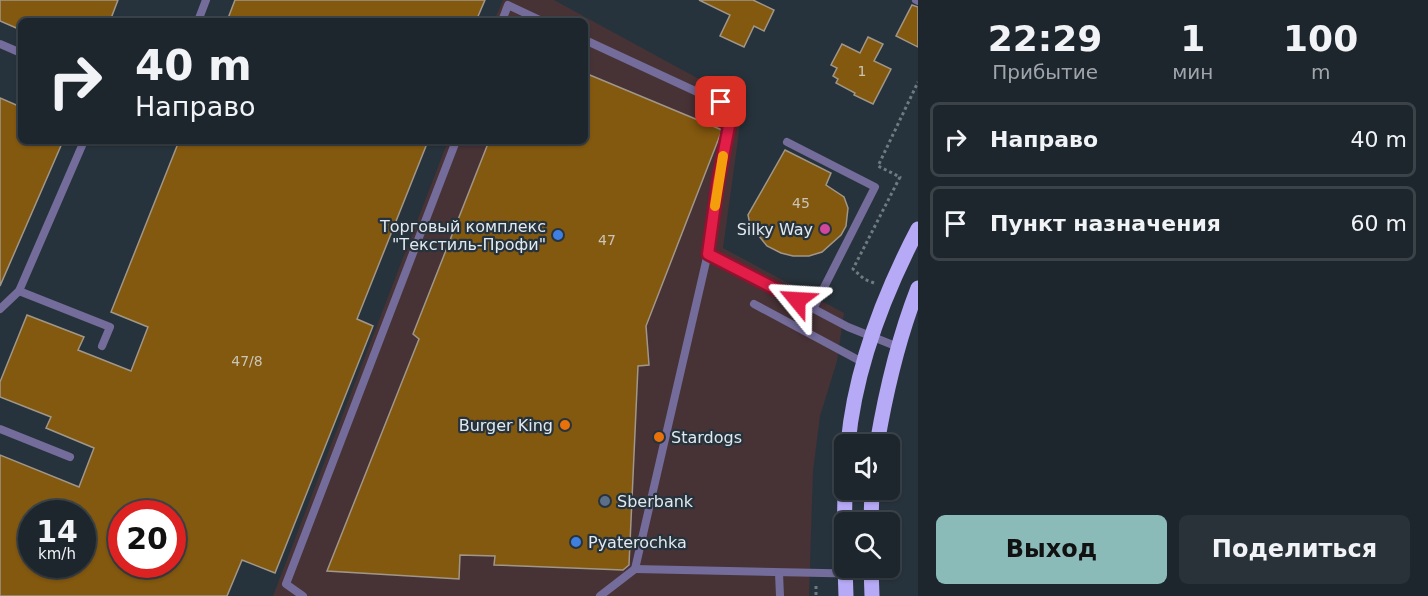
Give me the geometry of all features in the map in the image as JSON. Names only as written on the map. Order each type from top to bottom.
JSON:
[{"type":"main road","points":[[850,434],[871,337],[889,289],[918,230]]},
{"type":"main road","points":[[879,434],[886,388],[918,288]]},
{"type":"main road","points":[[845,578],[846,596]]},
{"type":"main road","points":[[871,578],[872,596]]},
{"type":"lane","points":[[199,18],[206,0]]},
{"type":"lane","points":[[503,18],[506,3],[536,18]]},
{"type":"lane","points":[[588,41],[721,102],[730,121],[718,182],[708,254],[635,569]]},
{"type":"lane","points":[[0,44],[18,51]]},
{"type":"lane","points":[[787,142],[875,187],[813,309]]},
{"type":"lane","points":[[0,309],[19,291],[83,144]]},
{"type":"lane","points":[[303,596],[286,584],[455,144]]},
{"type":"lane","points":[[708,254],[813,309],[871,337],[898,347]]},
{"type":"lane","points":[[19,291],[110,327],[102,346]]},
{"type":"lane","points":[[754,304],[864,363]]},
{"type":"lane","points":[[0,429],[70,457]]},
{"type":"lane","points":[[600,596],[635,569],[779,573],[834,570]]},
{"type":"lane","points":[[779,573],[780,596]]},
{"type":"path","points":[[877,284],[864,279],[853,269],[900,177],[878,166],[918,82]]},
{"type":"shaded area","points":[[503,0],[554,0],[587,18],[495,18]]},
{"type":"shaded area","points":[[588,19],[743,103],[723,248],[844,313],[837,361],[820,416],[813,471],[809,596],[273,596],[447,144],[588,144]]},
{"type":"building","points":[[0,0],[118,0],[111,18],[18,18],[18,29],[0,21]]},
{"type":"building","points":[[235,0],[485,0],[477,18],[228,18]]},
{"type":"building","points":[[699,0],[753,0],[774,10],[764,31],[754,26],[744,47],[720,36],[730,15]]},
{"type":"building","points":[[912,5],[918,7],[918,47],[896,36]]},
{"type":"building","points":[[868,37],[883,44],[874,61],[891,69],[873,104],[836,83],[838,79],[833,76],[837,68],[831,65],[842,44],[860,53]]},
{"type":"building","name":"Торговый комплекс \"Текстиль-Профи\"","points":[[588,74],[722,130],[646,326],[649,365],[638,366],[629,565],[623,570],[494,565],[495,556],[460,555],[459,579],[327,571],[419,339],[413,334],[488,144],[588,144]]},
{"type":"building","points":[[0,98],[18,106],[18,144],[62,144],[0,286]]},
{"type":"building","points":[[178,144],[427,144],[357,319],[373,326],[275,573],[242,560],[227,596],[0,596],[0,455],[79,487],[94,448],[46,428],[51,417],[0,397],[0,382],[27,315],[84,337],[78,350],[131,371],[148,327],[111,312]]},
{"type":"building","points":[[785,150],[831,173],[826,185],[844,197],[848,208],[846,226],[841,235],[822,252],[809,256],[793,256],[767,246],[750,225],[748,215]]},
{"type":"slow traffic","points":[[715,206],[723,156]]},
{"type":"place","name":"Silky Way","points":[[825,229]]},
{"type":"place","name":"Торговый комплекс \"Текстиль-Профи\"","points":[[558,235]]},
{"type":"place","name":"Burger King","points":[[565,425]]},
{"type":"place","name":"Stardogs","points":[[659,437]]},
{"type":"place","name":"Sberbank","points":[[605,501]]},
{"type":"place","name":"Pyaterochka","points":[[576,542]]},
{"type":"route","points":[[721,102],[730,121],[718,182],[708,254],[797,300]]}]
